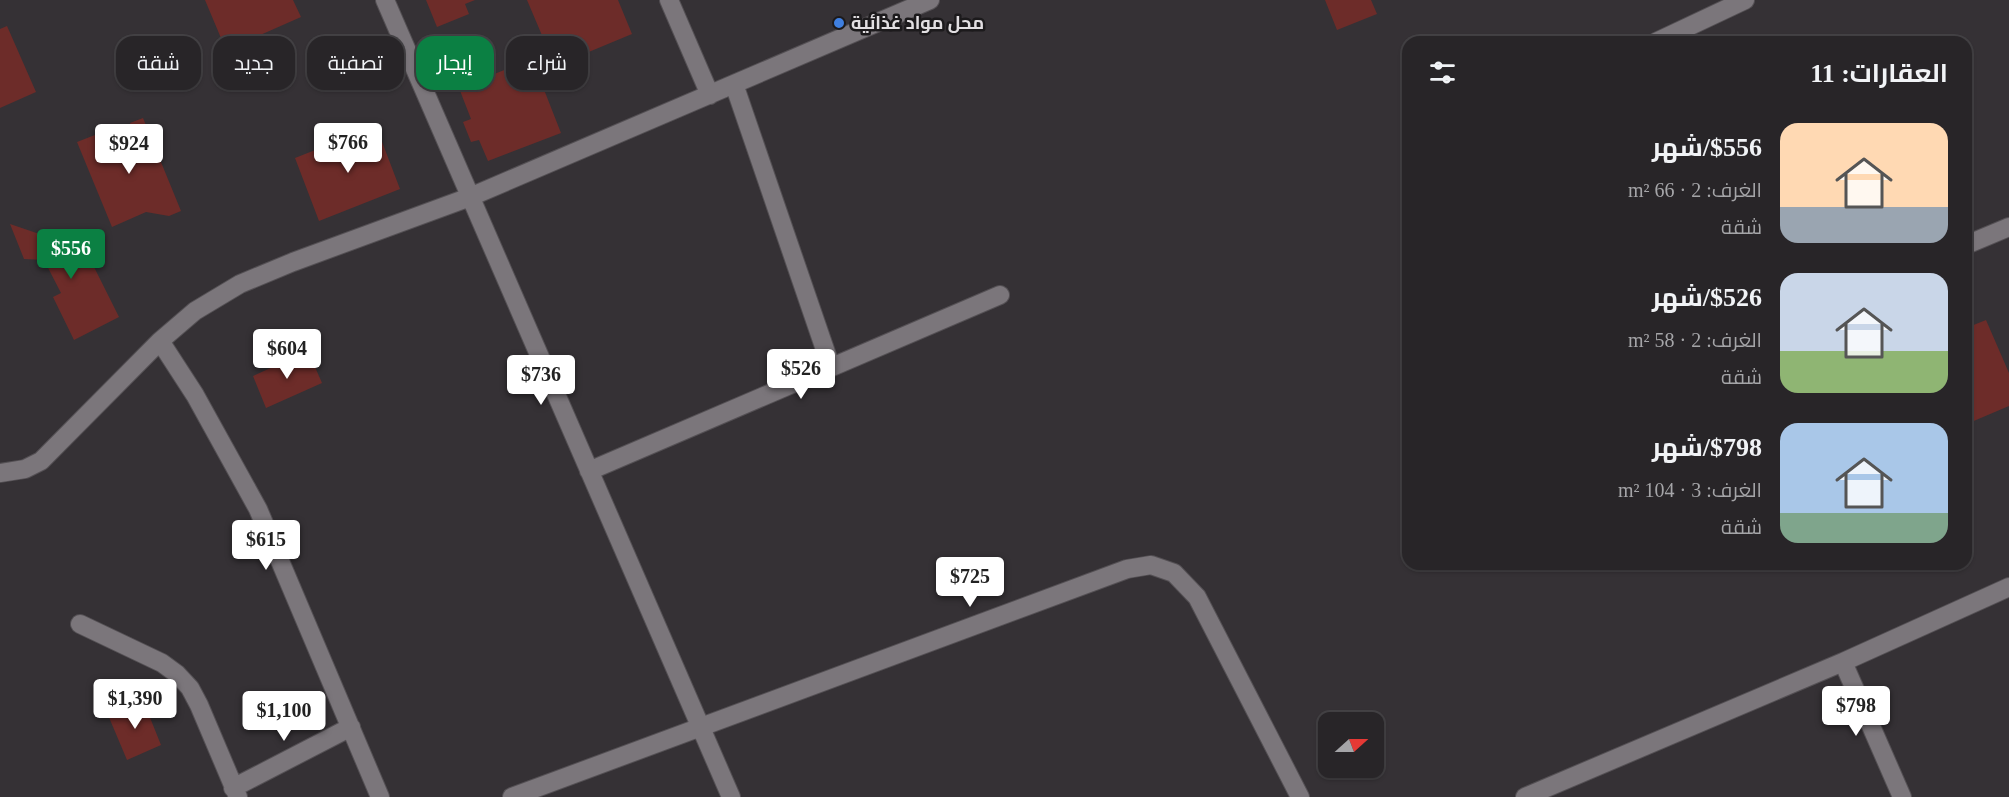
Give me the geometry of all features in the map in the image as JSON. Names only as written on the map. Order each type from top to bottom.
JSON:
[{"type":"street","points":[[385,0],[731,797]]},
{"type":"street","points":[[669,0],[710,95]]},
{"type":"street","points":[[0,473],[25,469],[40,461],[160,341],[195,311],[240,284],[293,262],[470,197],[930,0]]},
{"type":"street","points":[[1669,36],[1745,0]]},
{"type":"street","points":[[734,84],[831,367]]},
{"type":"street","points":[[1972,242],[2009,227]]},
{"type":"street","points":[[589,471],[1000,295]]},
{"type":"street","points":[[160,341],[212,423],[258,509],[380,797]]},
{"type":"street","points":[[512,797],[1127,569],[1151,565],[1174,573],[1197,597],[1300,797]]},
{"type":"street","points":[[1525,797],[1843,662],[2009,587]]},
{"type":"street","points":[[80,624],[162,663],[190,688],[235,792],[351,727]]},
{"type":"street","points":[[1843,662],[1902,797]]},
{"type":"building","points":[[205,0],[293,0],[301,17],[258,36],[220,36]]},
{"type":"building","points":[[426,0],[475,0],[465,4],[469,14],[437,27]]},
{"type":"building","points":[[527,0],[618,0],[632,34],[588,52],[588,36],[542,36]]},
{"type":"building","points":[[1325,0],[1371,0],[1377,14],[1337,30]]},
{"type":"building","points":[[7,26],[36,92],[0,108],[0,29]]},
{"type":"building","points":[[506,69],[506,90],[544,90],[561,133],[488,161],[479,140],[471,142],[463,122],[471,119],[460,90],[494,90],[494,74]]},
{"type":"building","points":[[143,118],[181,211],[169,216],[146,212],[112,227],[77,142],[100,133],[103,140],[132,128],[130,123]]},
{"type":"building","points":[[376,126],[400,189],[319,221],[295,158]]},
{"type":"building","points":[[10,224],[63,242],[92,241],[92,263],[119,317],[74,340],[53,297],[61,293],[44,260],[24,259]]},
{"type":"building","points":[[1986,320],[2009,373],[2009,406],[1972,422],[1972,326]]},
{"type":"building","points":[[308,351],[322,383],[266,408],[253,376]]},
{"type":"building","points":[[143,700],[161,745],[127,760],[108,715]]},
{"type":"place","name":"محل مواد غذائية","points":[[839,23]]}]
